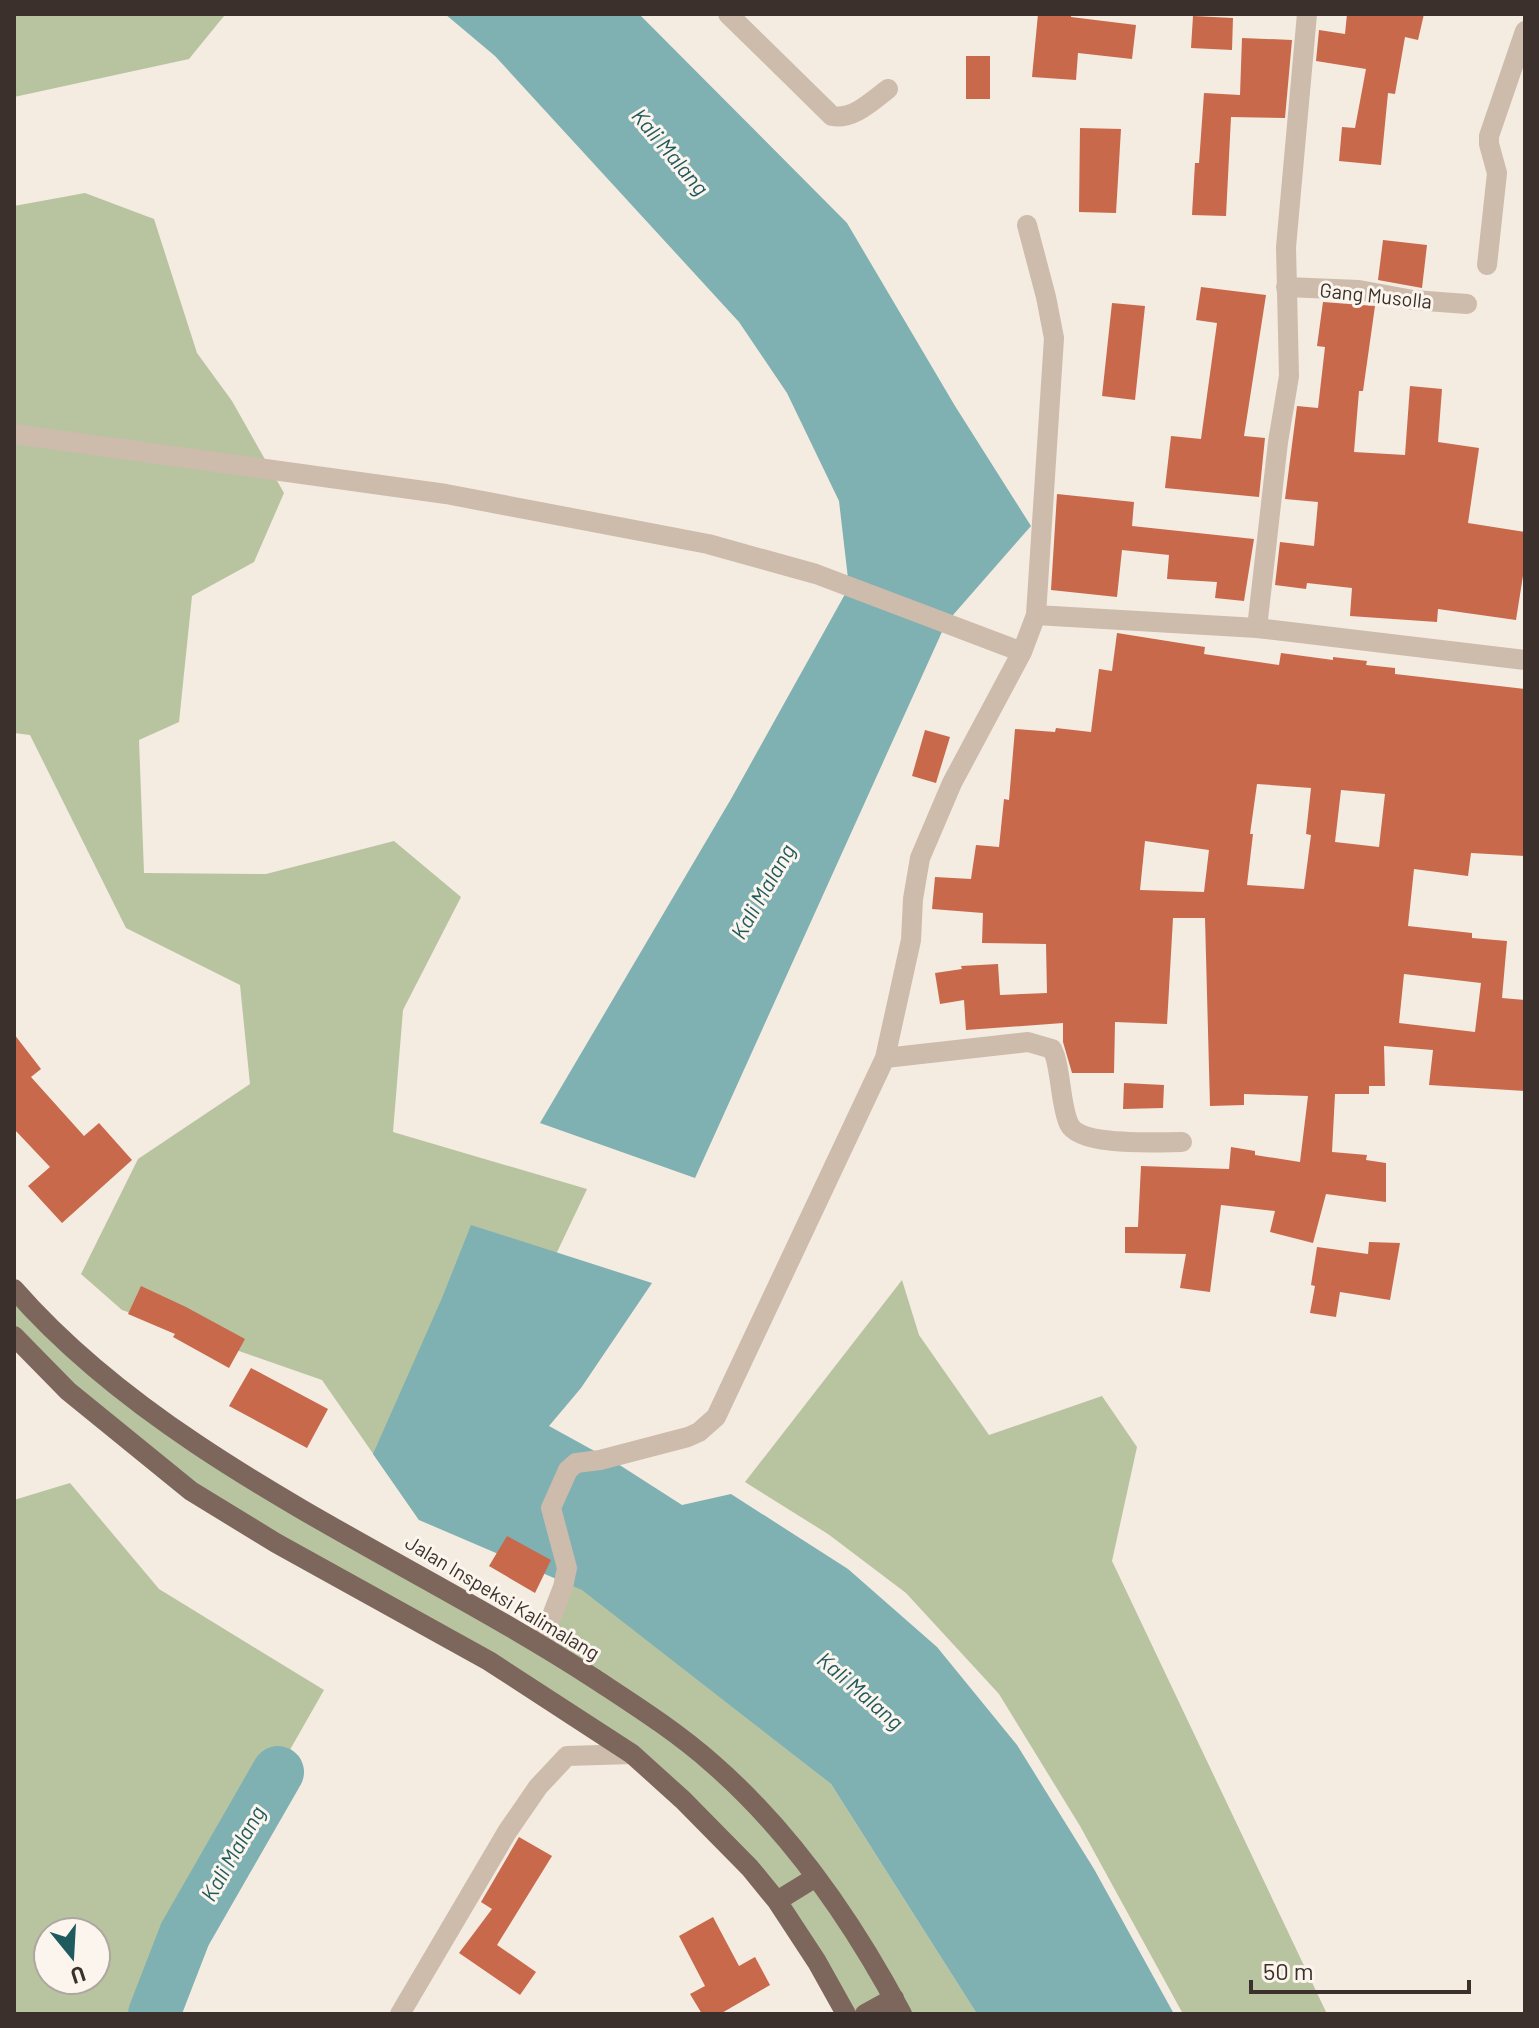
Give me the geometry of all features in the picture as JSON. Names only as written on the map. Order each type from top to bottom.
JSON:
[{"type":"main road","name":"Jalan Inspeksi Kalimalang","points":[[14,1289],[57,1336],[153,1412],[219,1458],[307,1512],[541,1644],[658,1720],[714,1765],[780,1831],[816,1877],[856,1934],[898,2006]]},
{"type":"main road","points":[[14,1336],[68,1391],[191,1491],[276,1543],[489,1661],[632,1754],[750,1868],[777,1901],[846,2014]]},
{"type":"main road","points":[[777,1901],[816,1877]]},
{"type":"main road","points":[[865,2014],[898,2006]]},
{"type":"street","points":[[728,14],[832,116],[841,118],[852,115],[888,89]]},
{"type":"street","points":[[1257,628],[1278,442],[1289,376],[1286,247],[1307,14]]},
{"type":"street","points":[[1487,265],[1497,173],[1489,136],[1525,31]]},
{"type":"street","points":[[541,1644],[567,1568],[551,1508],[557,1491],[576,1463],[600,1460],[699,1432],[716,1417],[885,1058],[911,940],[913,899],[920,858],[1014,649],[1036,615],[1054,338],[1027,225]]},
{"type":"street","name":"Gang Musolla","points":[[1286,287],[1359,290],[1413,300],[1467,304]]},
{"type":"street","points":[[14,434],[446,494],[708,544],[816,574],[1014,649]]},
{"type":"street","points":[[1036,615],[1257,628],[1525,660]]},
{"type":"street","points":[[885,1058],[1028,1042],[1039,1044],[1052,1049],[1069,1124],[1078,1134],[1103,1140],[1182,1142]]},
{"type":"street","points":[[400,2014],[507,1832],[538,1787],[567,1756],[632,1754]]},
{"type":"green space","points":[[14,14],[230,14],[224,16],[189,59],[14,97]]},
{"type":"green space","points":[[85,193],[154,219],[197,353],[232,401],[284,493],[254,562],[192,596],[179,722],[139,740],[144,873],[266,874],[394,841],[461,897],[403,1010],[393,1132],[587,1189],[493,1387],[419,1520],[322,1380],[122,1310],[81,1274],[138,1159],[250,1084],[240,985],[126,928],[30,735],[14,733],[14,206]]},
{"type":"green space","points":[[902,1280],[919,1335],[989,1435],[1102,1396],[1137,1447],[1112,1561],[1327,2014],[1183,2014],[1080,1826],[999,1694],[906,1593],[828,1534],[745,1482]]},
{"type":"green space","points":[[14,1289],[153,1412],[541,1644],[565,1575],[831,1784],[977,2014],[846,2014],[777,1901],[632,1754],[191,1491],[14,1335]]},
{"type":"green space","points":[[70,1483],[159,1589],[324,1690],[185,1934],[154,2014],[14,2014],[14,1500]]},
{"type":"water","points":[[445,14],[639,14],[847,223],[955,406],[1031,526],[946,623],[695,1178],[540,1123],[731,799],[849,587],[839,501],[787,393],[739,322],[495,56]]},
{"type":"water","points":[[471,1225],[652,1283],[581,1388],[549,1426],[618,1464],[682,1505],[731,1494],[848,1569],[937,1647],[1017,1745],[1094,1869],[1174,2014],[977,2014],[831,1784],[582,1590],[419,1520],[373,1454]]},
{"type":"building","points":[[1038,14],[1071,14],[1071,17],[1136,25],[1132,59],[1078,53],[1076,80],[1032,77]]},
{"type":"building","points":[[1347,14],[1424,14],[1418,40],[1405,37],[1395,94],[1388,93],[1381,165],[1339,161],[1342,127],[1355,128],[1366,69],[1316,61],[1319,30],[1345,34]]},
{"type":"building","points":[[1193,16],[1233,18],[1232,50],[1191,48]]},
{"type":"building","points":[[1242,38],[1292,40],[1285,118],[1231,117],[1226,216],[1192,215],[1204,93],[1240,95]]},
{"type":"building","points":[[966,56],[990,56],[990,99],[966,99]]},
{"type":"building","points":[[1080,128],[1121,129],[1116,213],[1079,212]]},
{"type":"building","points":[[1383,240],[1427,245],[1422,288],[1378,280]]},
{"type":"building","points":[[1201,287],[1266,295],[1244,436],[1265,438],[1259,497],[1165,488],[1171,436],[1201,439],[1217,323],[1196,320]]},
{"type":"building","points":[[1323,302],[1375,306],[1363,391],[1359,391],[1354,452],[1405,455],[1410,386],[1442,389],[1438,442],[1479,448],[1468,523],[1525,532],[1525,563],[1516,620],[1438,609],[1437,622],[1350,616],[1352,588],[1307,583],[1306,589],[1275,585],[1280,542],[1314,546],[1318,502],[1285,499],[1297,406],[1318,408],[1325,347],[1317,346]]},
{"type":"building","points":[[1112,303],[1145,306],[1135,400],[1102,396]]},
{"type":"building","points":[[1057,494],[1134,502],[1132,526],[1254,539],[1244,601],[1215,598],[1217,582],[1167,579],[1169,555],[1122,550],[1117,597],[1051,590]]},
{"type":"building","points":[[1117,633],[1205,647],[1204,654],[1279,665],[1281,653],[1333,660],[1333,657],[1395,668],[1395,674],[1525,689],[1525,856],[1471,853],[1468,876],[1414,869],[1408,926],[1472,933],[1472,938],[1507,941],[1502,998],[1525,1000],[1525,1091],[1429,1085],[1433,1050],[1384,1046],[1385,1086],[1369,1086],[1369,1094],[1335,1094],[1332,1152],[1367,1155],[1366,1160],[1386,1163],[1386,1202],[1326,1194],[1313,1243],[1270,1232],[1275,1211],[1221,1205],[1210,1292],[1180,1288],[1186,1254],[1125,1253],[1125,1227],[1138,1227],[1141,1166],[1229,1169],[1231,1147],[1255,1151],[1255,1155],[1300,1162],[1308,1096],[1244,1094],[1244,1105],[1210,1106],[1205,918],[1173,918],[1167,1024],[1115,1022],[1114,1073],[1072,1073],[1063,1042],[1063,1023],[966,1030],[964,1000],[940,1004],[935,973],[962,969],[961,966],[998,964],[1000,995],[1047,993],[1046,944],[982,943],[983,913],[932,909],[935,877],[971,879],[976,845],[999,847],[1004,799],[1009,800],[1015,729],[1055,732],[1056,728],[1091,732],[1099,669],[1112,671]],"holes":[[[1257,784],[1311,788],[1306,834],[1311,835],[1304,889],[1247,885],[1253,834],[1250,834]],[[1341,790],[1385,794],[1379,847],[1335,842]],[[1145,841],[1209,850],[1204,892],[1140,890]],[[1404,974],[1481,983],[1475,1032],[1399,1023]]]},
{"type":"building","points":[[925,730],[950,737],[936,783],[912,776]]},
{"type":"building","points":[[14,1034],[41,1069],[31,1077],[84,1136],[99,1123],[132,1160],[62,1223],[28,1186],[50,1167],[14,1129]]},
{"type":"building","points":[[1124,1083],[1164,1085],[1163,1108],[1123,1109]]},
{"type":"building","points":[[1369,1242],[1400,1243],[1390,1300],[1340,1292],[1336,1317],[1310,1313],[1317,1247],[1368,1254]]},
{"type":"building","points":[[141,1286],[245,1339],[229,1368],[173,1337],[175,1334],[128,1314]]},
{"type":"building","points":[[251,1368],[328,1409],[307,1448],[229,1406]]},
{"type":"building","points":[[507,1536],[551,1560],[535,1593],[489,1566]]},
{"type":"building","points":[[519,1837],[552,1856],[497,1945],[536,1972],[520,1995],[459,1953],[492,1909],[481,1902]]},
{"type":"building","points":[[713,1917],[739,1966],[755,1957],[770,1985],[720,2014],[702,2014],[690,1994],[705,1986],[679,1936]]},
{"type":"waterway","name":"Kali Malang","points":[[823,334],[948,509],[919,569]]},
{"type":"waterway","name":"Kali Malang","points":[[154,2014],[185,1934],[278,1772]]}]
